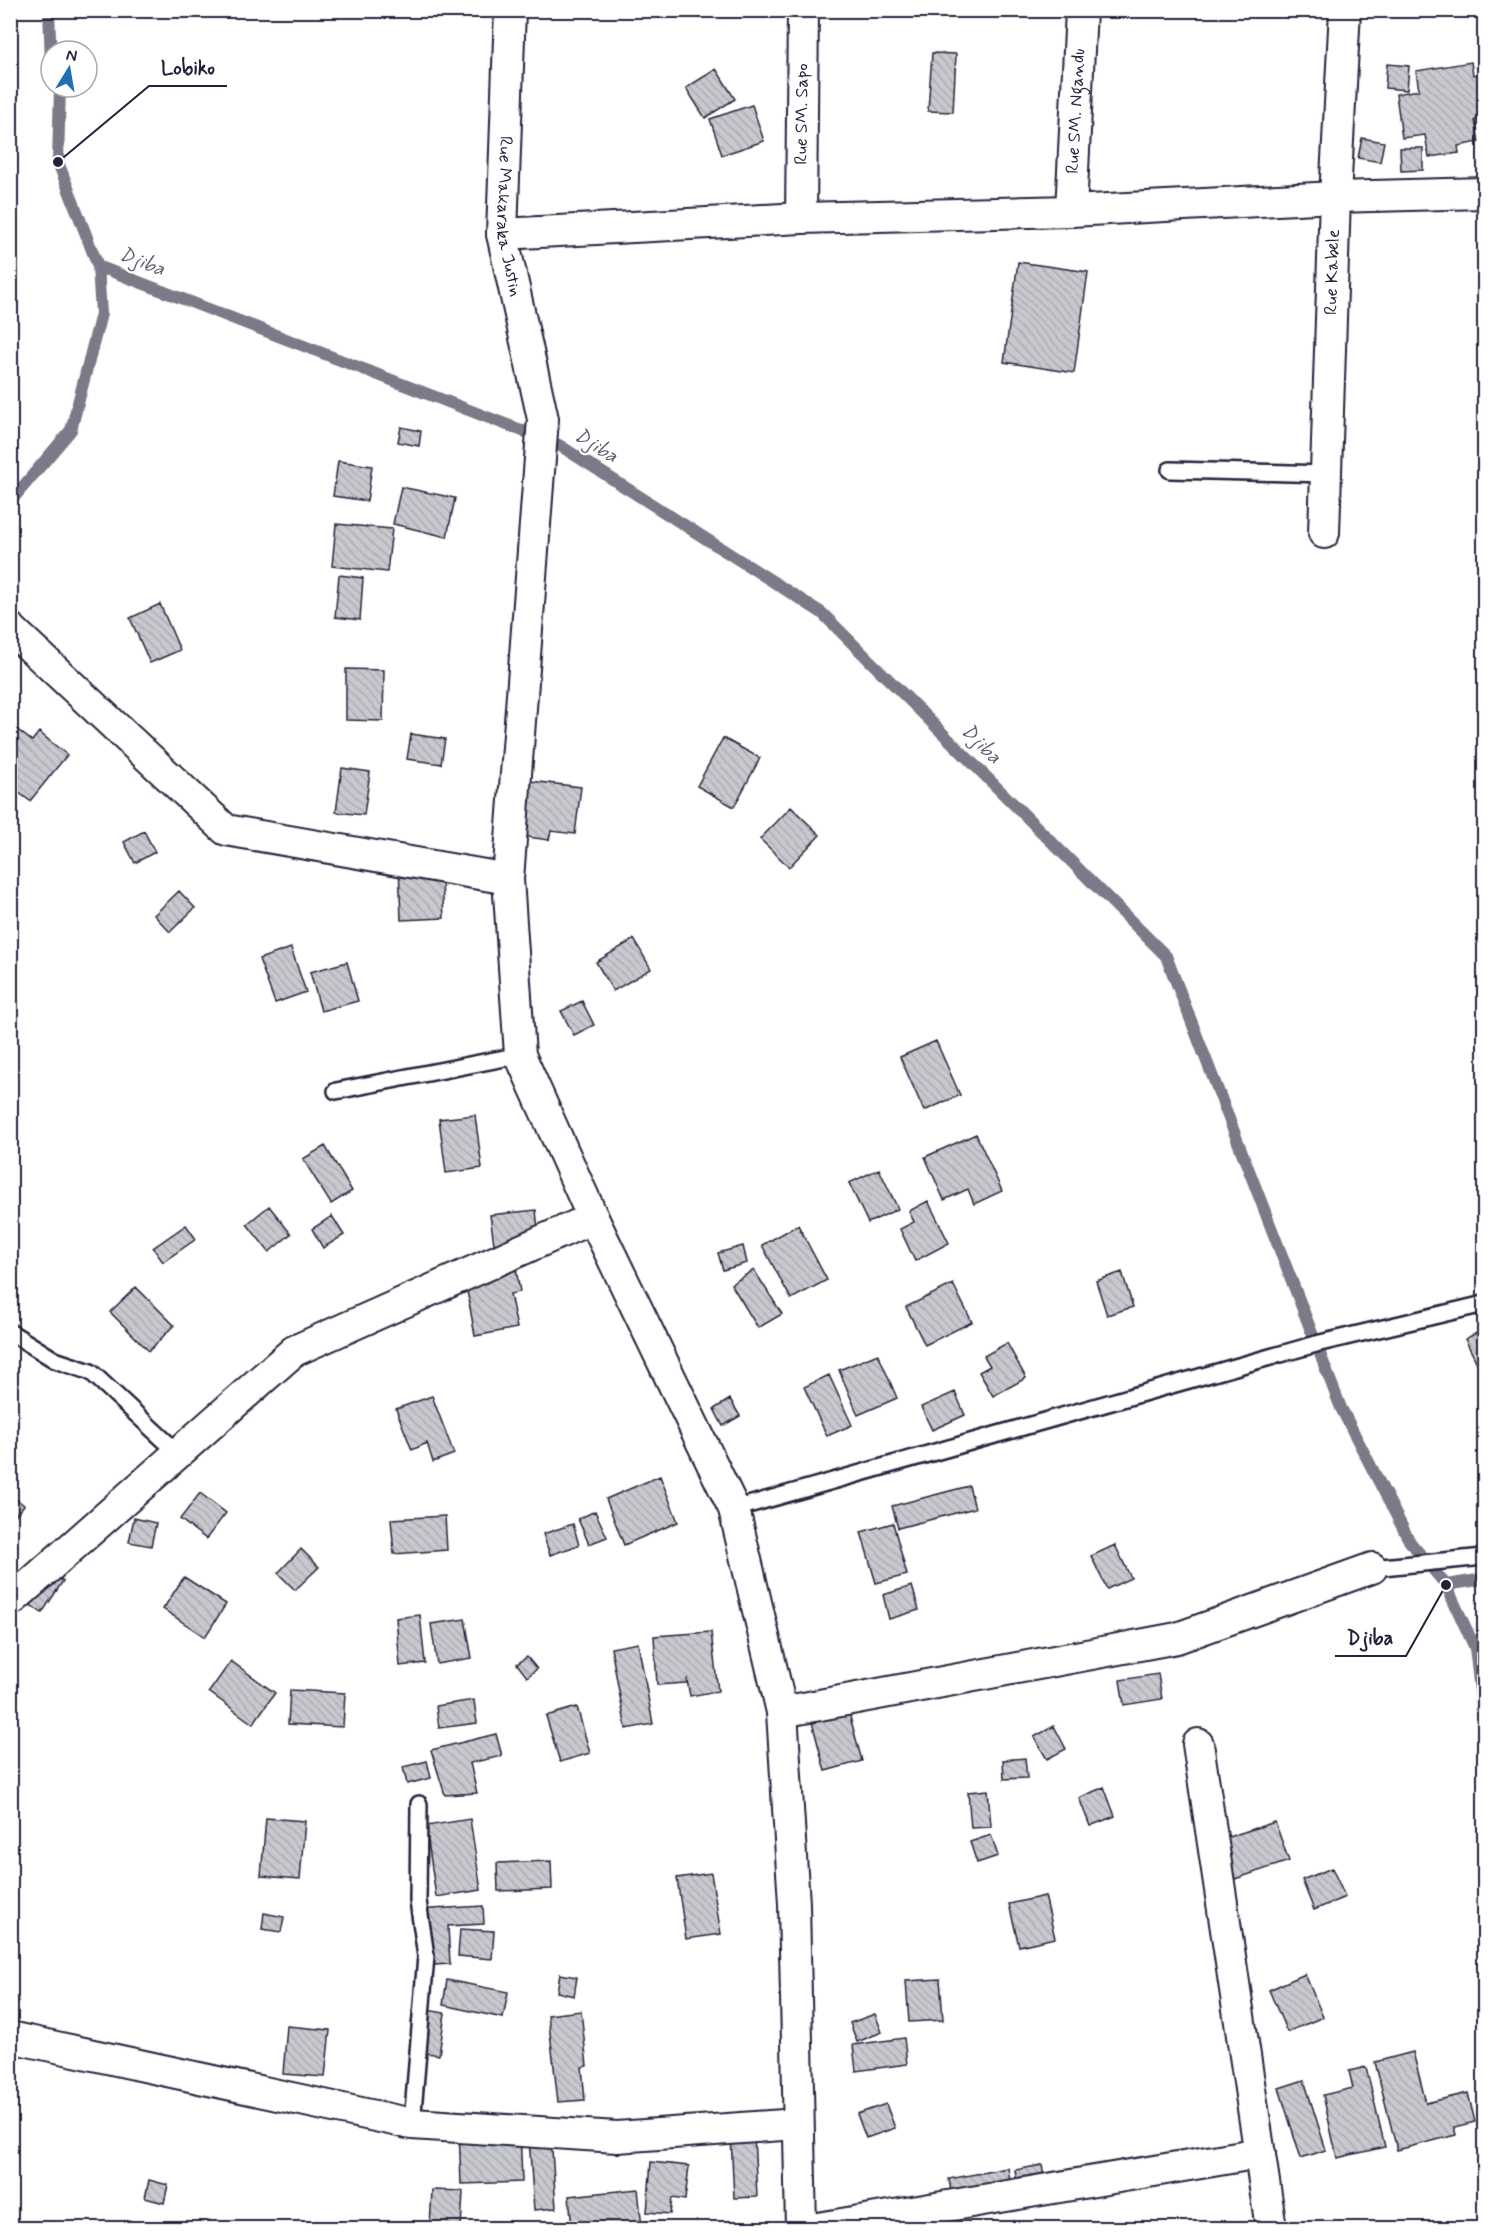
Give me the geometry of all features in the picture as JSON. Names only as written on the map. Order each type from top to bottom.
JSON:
[{"type":"street","name":"Rue Makaraka Justin","points":[[510,10],[502,234],[543,419],[508,879],[520,1055]]},
{"type":"street","name":"Rue SM. Sapo","points":[[801,218],[803,10]]},
{"type":"street","name":"Rue SM. Ngandu","points":[[1071,211],[1081,10]]},
{"type":"street","name":"Rue Kabele","points":[[1324,533],[1335,197],[1345,10]]},
{"type":"street","points":[[502,234],[801,218],[1071,211],[1335,197],[1485,193]]},
{"type":"street","points":[[10,628],[226,830],[508,879]]},
{"type":"street","points":[[520,1055],[593,1218],[734,1509],[782,1712],[794,1904],[801,2229]]},
{"type":"street","points":[[13,1599],[294,1351],[593,1218]]},
{"type":"street","points":[[782,1712],[1177,1638],[1372,1568]]},
{"type":"street","points":[[1198,1744],[1271,2229]]},
{"type":"street","points":[[10,2037],[412,2124],[617,2137],[797,2124]]},
{"type":"street","points":[[818,2229],[1260,2153]]},
{"type":"lane","points":[[1170,470],[1327,474]]},
{"type":"lane","points":[[336,1091],[520,1055]]},
{"type":"lane","points":[[734,1509],[1316,1344],[1485,1304]]},
{"type":"lane","points":[[10,1332],[55,1360],[91,1372],[178,1453]]},
{"type":"lane","points":[[1372,1568],[1485,1557]]},
{"type":"lane","points":[[412,2124],[426,1956],[418,1901],[419,1804]]},
{"type":"building","points":[[932,53],[956,54],[953,112],[928,111]]},
{"type":"building","points":[[1471,62],[1473,75],[1480,74],[1484,103],[1484,118],[1475,120],[1479,142],[1458,146],[1459,153],[1429,157],[1425,135],[1402,138],[1396,94],[1419,90],[1416,71]]},
{"type":"building","points":[[1387,64],[1409,66],[1407,90],[1385,88]]},
{"type":"building","points":[[716,69],[735,99],[705,118],[686,88]]},
{"type":"building","points":[[752,105],[764,141],[722,155],[710,119]]},
{"type":"building","points":[[1362,138],[1384,142],[1380,162],[1358,158]]},
{"type":"building","points":[[1400,148],[1423,148],[1423,170],[1401,171]]},
{"type":"building","points":[[1018,262],[1088,272],[1074,373],[1004,362]]},
{"type":"building","points":[[401,427],[421,431],[419,446],[398,442]]},
{"type":"building","points":[[338,461],[372,466],[367,501],[333,496]]},
{"type":"building","points":[[401,487],[455,498],[447,537],[393,524]]},
{"type":"building","points":[[336,524],[392,529],[387,572],[332,566]]},
{"type":"building","points":[[339,575],[363,578],[360,620],[335,617]]},
{"type":"building","points":[[160,604],[180,650],[150,663],[130,618]]},
{"type":"building","points":[[346,669],[384,670],[383,721],[346,720]]},
{"type":"building","points":[[10,724],[32,741],[39,732],[67,755],[30,801],[10,786]]},
{"type":"building","points":[[411,734],[445,739],[441,764],[407,759]]},
{"type":"building","points":[[723,738],[760,758],[734,807],[697,786]]},
{"type":"building","points":[[342,768],[370,772],[364,815],[336,812]]},
{"type":"building","points":[[513,779],[581,787],[575,834],[551,831],[549,840],[506,834]]},
{"type":"building","points":[[791,807],[820,835],[789,867],[760,839]]},
{"type":"building","points":[[144,831],[155,852],[135,863],[124,842]]},
{"type":"building","points":[[441,862],[444,918],[401,920],[399,864]]},
{"type":"building","points":[[179,891],[195,908],[170,932],[154,915]]},
{"type":"building","points":[[634,939],[651,969],[613,991],[596,962]]},
{"type":"building","points":[[291,948],[306,992],[275,1003],[259,959]]},
{"type":"building","points":[[347,962],[358,1001],[321,1011],[310,972]]},
{"type":"building","points":[[582,1001],[594,1025],[574,1035],[561,1011]]},
{"type":"building","points":[[936,1041],[960,1095],[924,1111],[900,1057]]},
{"type":"building","points":[[475,1115],[482,1168],[446,1173],[439,1119]]},
{"type":"building","points":[[976,1134],[1002,1191],[974,1204],[968,1189],[944,1200],[925,1157]]},
{"type":"building","points":[[325,1146],[352,1191],[331,1204],[303,1159]]},
{"type":"building","points":[[879,1169],[898,1209],[868,1223],[849,1183]]},
{"type":"building","points":[[928,1201],[949,1243],[915,1261],[900,1229],[914,1222],[909,1211]]},
{"type":"building","points":[[269,1206],[291,1234],[269,1252],[247,1224]]},
{"type":"building","points":[[536,1210],[539,1239],[494,1244],[490,1215]]},
{"type":"building","points":[[332,1216],[344,1235],[323,1248],[312,1229]]},
{"type":"building","points":[[186,1225],[196,1239],[163,1262],[153,1248]]},
{"type":"building","points":[[798,1225],[827,1280],[791,1299],[762,1245]]},
{"type":"building","points":[[743,1246],[747,1263],[723,1270],[718,1253]]},
{"type":"building","points":[[516,1269],[520,1292],[510,1294],[517,1328],[475,1336],[465,1279]]},
{"type":"building","points":[[754,1270],[782,1314],[758,1328],[731,1284]]},
{"type":"building","points":[[1122,1272],[1133,1307],[1107,1315],[1096,1281]]},
{"type":"building","points":[[953,1284],[972,1322],[925,1345],[906,1307]]},
{"type":"building","points":[[136,1287],[174,1325],[149,1351],[110,1312]]},
{"type":"building","points":[[1484,1329],[1484,1377],[1465,1339]]},
{"type":"building","points":[[1007,1343],[1026,1378],[993,1396],[979,1372],[990,1366],[984,1356]]},
{"type":"building","points":[[878,1354],[897,1398],[858,1415],[839,1370]]},
{"type":"building","points":[[829,1375],[852,1425],[827,1436],[804,1387]]},
{"type":"building","points":[[955,1392],[965,1415],[932,1430],[921,1407]]},
{"type":"building","points":[[432,1396],[454,1454],[433,1462],[427,1443],[412,1450],[396,1409]]},
{"type":"building","points":[[730,1399],[740,1416],[723,1426],[714,1409]]},
{"type":"building","points":[[660,1476],[678,1522],[624,1545],[606,1499]]},
{"type":"building","points":[[969,1486],[975,1508],[898,1528],[892,1506]]},
{"type":"building","points":[[200,1493],[226,1513],[206,1539],[180,1519]]},
{"type":"building","points":[[10,1494],[24,1505],[10,1521]]},
{"type":"building","points":[[595,1511],[607,1537],[589,1544],[578,1519]]},
{"type":"building","points":[[445,1516],[447,1550],[394,1554],[391,1519]]},
{"type":"building","points":[[134,1518],[156,1523],[151,1546],[129,1542]]},
{"type":"building","points":[[893,1523],[907,1575],[876,1583],[861,1532]]},
{"type":"building","points":[[573,1524],[579,1545],[550,1555],[543,1534]]},
{"type":"building","points":[[1115,1545],[1131,1578],[1107,1589],[1091,1556]]},
{"type":"building","points":[[301,1549],[319,1567],[295,1590],[278,1573]]},
{"type":"building","points":[[40,1566],[63,1581],[42,1613],[19,1597]]},
{"type":"building","points":[[184,1577],[226,1604],[205,1637],[163,1609]]},
{"type":"building","points":[[912,1586],[919,1610],[889,1619],[883,1595]]},
{"type":"building","points":[[420,1615],[425,1663],[400,1666],[396,1618]]},
{"type":"building","points":[[465,1619],[472,1658],[437,1664],[431,1624]]},
{"type":"building","points":[[711,1632],[718,1691],[690,1696],[687,1680],[686,1683],[657,1685],[654,1636]]},
{"type":"building","points":[[638,1643],[653,1724],[626,1729],[611,1648]]},
{"type":"building","points":[[527,1657],[537,1669],[527,1677],[517,1664]]},
{"type":"building","points":[[231,1661],[275,1693],[253,1724],[209,1692]]},
{"type":"building","points":[[1158,1674],[1162,1699],[1124,1705],[1120,1680]]},
{"type":"building","points":[[290,1690],[345,1693],[343,1727],[288,1724]]},
{"type":"building","points":[[474,1700],[477,1723],[439,1728],[436,1706]]},
{"type":"building","points":[[577,1707],[590,1753],[560,1762],[546,1716]]},
{"type":"building","points":[[849,1713],[862,1761],[825,1771],[812,1722]]},
{"type":"building","points":[[1054,1726],[1066,1749],[1047,1759],[1034,1737]]},
{"type":"building","points":[[496,1734],[502,1756],[470,1763],[477,1793],[445,1795],[431,1750]]},
{"type":"building","points":[[1025,1758],[1027,1778],[1004,1779],[1003,1760]]},
{"type":"building","points":[[427,1761],[431,1778],[407,1784],[403,1767]]},
{"type":"building","points":[[1104,1787],[1115,1816],[1090,1826],[1079,1798]]},
{"type":"building","points":[[988,1790],[991,1827],[971,1828],[968,1792]]},
{"type":"building","points":[[266,1818],[305,1821],[300,1879],[261,1876]]},
{"type":"building","points":[[470,1819],[481,1890],[436,1897],[426,1826]]},
{"type":"building","points":[[1275,1822],[1289,1861],[1235,1879],[1222,1839]]},
{"type":"building","points":[[991,1835],[998,1856],[977,1863],[970,1842]]},
{"type":"building","points":[[551,1861],[552,1889],[498,1891],[497,1863]]},
{"type":"building","points":[[1332,1868],[1345,1897],[1314,1910],[1302,1880]]},
{"type":"building","points":[[711,1873],[721,1934],[686,1939],[677,1878]]},
{"type":"building","points":[[1045,1896],[1055,1938],[1019,1946],[1009,1904]]},
{"type":"building","points":[[483,1906],[484,1924],[448,1926],[450,1964],[418,1966],[415,1910]]},
{"type":"building","points":[[264,1913],[284,1917],[281,1932],[262,1929]]},
{"type":"building","points":[[460,1929],[494,1931],[492,1959],[458,1956]]},
{"type":"building","points":[[560,1974],[577,1977],[574,1996],[557,1992]]},
{"type":"building","points":[[1305,1974],[1323,2017],[1287,2032],[1269,1990]]},
{"type":"building","points":[[940,1979],[943,2020],[909,2022],[906,1981]]},
{"type":"building","points":[[447,1980],[508,1992],[503,2018],[443,2005]]},
{"type":"building","points":[[421,2009],[445,2013],[439,2055],[414,2051]]},
{"type":"building","points":[[581,2011],[587,2066],[582,2067],[585,2100],[558,2102],[548,2015]]},
{"type":"building","points":[[875,2014],[882,2032],[857,2042],[850,2023]]},
{"type":"building","points":[[287,2026],[330,2030],[325,2077],[283,2074]]},
{"type":"building","points":[[904,2038],[907,2064],[856,2071],[853,2045]]},
{"type":"building","points":[[1413,2052],[1426,2103],[1468,2093],[1475,2122],[1454,2127],[1456,2135],[1397,2150],[1375,2062]]},
{"type":"building","points":[[1366,2067],[1385,2147],[1337,2158],[1323,2095],[1353,2088],[1349,2071]]},
{"type":"building","points":[[1304,2080],[1326,2150],[1301,2158],[1279,2088]]},
{"type":"building","points":[[886,2104],[895,2128],[866,2138],[857,2114]]},
{"type":"building","points":[[550,2122],[556,2208],[534,2210],[528,2124]]},
{"type":"building","points":[[520,2128],[522,2182],[461,2184],[459,2129]]},
{"type":"building","points":[[754,2136],[757,2197],[734,2198],[731,2137]]},
{"type":"building","points":[[651,2162],[689,2166],[685,2200],[672,2198],[670,2214],[647,2212]]},
{"type":"building","points":[[1042,2165],[1046,2189],[1019,2194],[1015,2170]]},
{"type":"building","points":[[1008,2168],[1012,2194],[953,2204],[949,2179]]},
{"type":"building","points":[[149,2180],[168,2185],[164,2203],[145,2198]]},
{"type":"building","points":[[638,2189],[642,2228],[572,2228],[569,2196]]},
{"type":"building","points":[[432,2190],[463,2191],[461,2228],[430,2227]]},
{"type":"building","points":[[1327,2223],[1327,2228],[1284,2228],[1283,2225]]},
{"type":"waterway","points":[[49,10],[50,39]]},
{"type":"waterway","points":[[10,502],[71,430],[101,314],[98,266],[58,162],[60,99]]},
{"type":"waterway","name":"Djiba","points":[[98,266],[559,445],[822,613],[1166,956],[1341,1408],[1410,1542],[1446,1585],[1475,1648],[1484,1724]]},
{"type":"waterway","name":"Djiba","points":[[1446,1585],[1484,1579]]},
{"type":"place","name":"Lobiko","points":[[58,162]]},
{"type":"place","name":"Djiba","points":[[1446,1585]]}]
